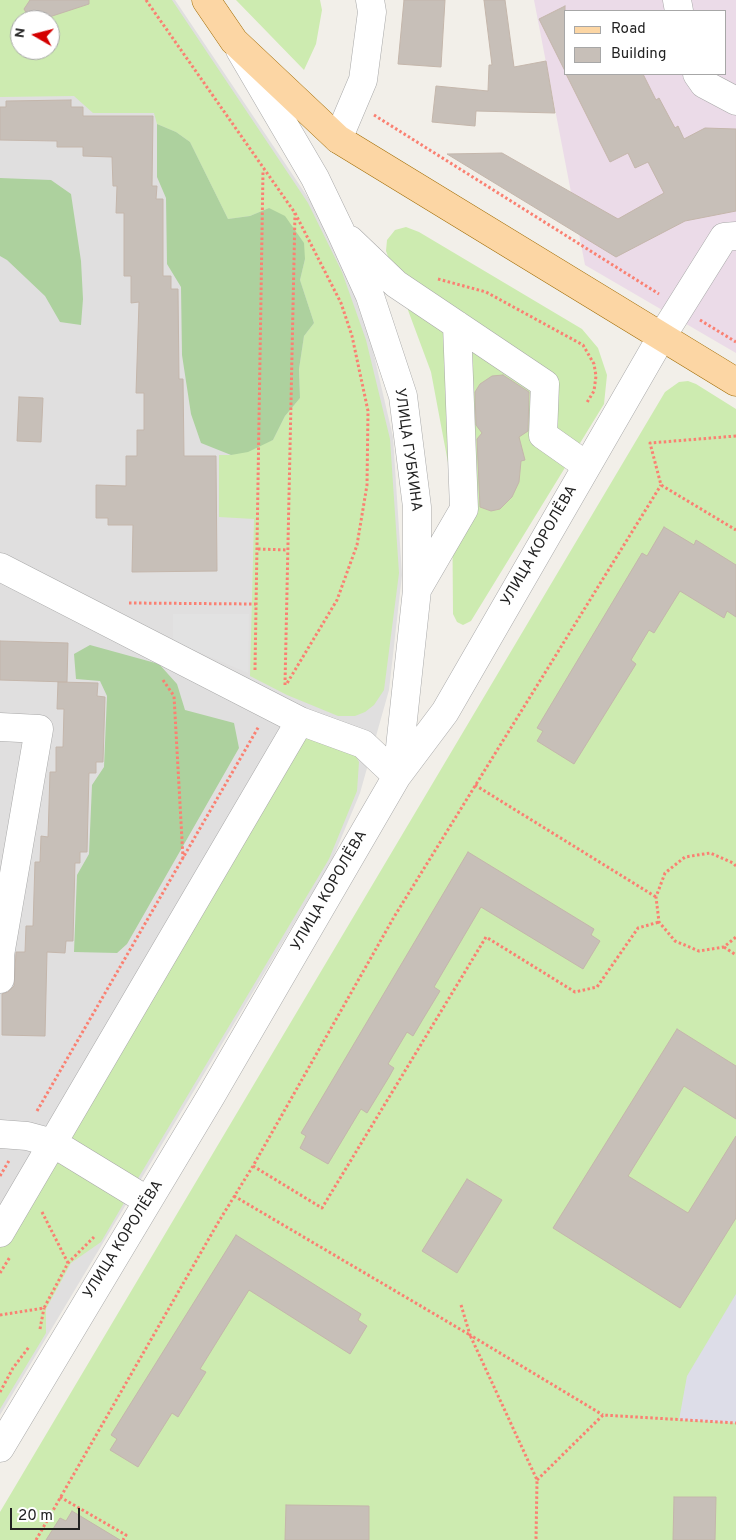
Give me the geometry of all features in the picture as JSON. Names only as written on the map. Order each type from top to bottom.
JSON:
[{"type":"main road","name":"УЛИЦА ГУБКИНА","points":[[206,0],[234,42],[338,139],[736,382]]},
{"type":"street","points":[[338,139],[363,80],[372,12],[370,0]]},
{"type":"street","name":"УЛИЦА ГУБКИНА","points":[[234,42],[315,178],[340,230],[370,296],[403,396],[417,507],[417,590],[397,776]]},
{"type":"street","points":[[698,75],[704,84],[736,101]]},
{"type":"street","points":[[340,230],[396,284],[545,384],[543,435],[587,466]]},
{"type":"street","name":"УЛИЦА КОРОЛЁВА","points":[[0,1448],[148,1201],[397,776],[445,712],[662,336],[724,237],[736,236]]},
{"type":"street","points":[[417,590],[464,509],[457,325]]},
{"type":"street","points":[[0,567],[300,721],[363,744],[397,776]]},
{"type":"street","points":[[0,1233],[300,721]]},
{"type":"street","points":[[0,728],[39,729],[0,956],[0,979]]},
{"type":"street","points":[[0,1134],[27,1136],[53,1143],[148,1201]]},
{"type":"path","points":[[146,0],[263,170],[295,213],[341,303],[352,336],[368,411],[368,485],[357,545],[337,600],[285,685]]},
{"type":"path","points":[[365,109],[627,274]]},
{"type":"path","points":[[262,675],[255,672],[263,170]]},
{"type":"path","points":[[285,685],[295,213]]},
{"type":"path","points":[[396,284],[419,274],[486,292],[583,345],[594,364],[596,376],[594,391],[586,404]]},
{"type":"path","points":[[736,436],[650,443],[661,485],[736,530]]},
{"type":"path","points":[[36,1540],[253,1166],[394,917],[661,485]]},
{"type":"path","points":[[258,549],[288,550]]},
{"type":"path","points":[[120,603],[256,604]]},
{"type":"path","points":[[160,675],[174,696],[183,858]]},
{"type":"path","points":[[278,682],[285,685]]},
{"type":"path","points":[[37,1111],[259,726]]},
{"type":"path","points":[[475,785],[656,897]]},
{"type":"path","points":[[736,866],[733,862],[710,853],[685,857],[665,873],[656,897],[659,922],[675,942],[699,951],[724,947],[736,937]]},
{"type":"path","points":[[253,1166],[322,1208],[486,937],[574,992],[597,987],[638,928],[659,922]]},
{"type":"path","points":[[724,947],[736,955]]},
{"type":"path","points":[[234,1196],[470,1334],[604,1416],[736,1423]]},
{"type":"path","points":[[40,1207],[68,1263]]},
{"type":"path","points":[[40,1331],[44,1308],[68,1263],[94,1238],[99,1230]]},
{"type":"path","points":[[461,1305],[470,1334],[537,1480],[536,1540]]},
{"type":"path","points":[[0,1315],[44,1308]]},
{"type":"path","points":[[0,1392],[13,1368],[29,1346]]},
{"type":"path","points":[[537,1480],[604,1416]]},
{"type":"path","points":[[60,1497],[126,1535],[123,1540]]},
{"type":"shaded area","points":[[0,0],[175,0],[311,202],[346,273],[370,338],[393,437],[402,575],[389,690],[360,793],[332,860],[0,1415]]},
{"type":"shaded area","points":[[534,0],[736,0],[736,353],[585,265]]},
{"type":"shaded area","points":[[173,614],[249,614],[248,673],[173,641]]},
{"type":"shaded area","points":[[736,1294],[736,1423],[679,1420],[687,1376]]},
{"type":"green space","points":[[0,0],[172,0],[308,203],[342,272],[366,340],[390,439],[399,573],[384,690],[374,705],[365,712],[355,716],[338,716],[287,695],[250,676],[254,519],[219,517],[219,455],[231,455],[273,440],[285,416],[300,398],[299,369],[304,336],[314,323],[300,280],[305,259],[269,208],[250,216],[228,219],[190,142],[176,132],[157,124],[154,113],[93,113],[74,96],[0,97]]},
{"type":"green space","points":[[236,0],[320,0],[322,10],[316,44],[304,70]]},
{"type":"green space","points":[[157,124],[176,132],[190,142],[228,219],[250,216],[269,208],[285,216],[304,243],[305,259],[300,280],[314,323],[304,336],[299,369],[300,398],[285,416],[273,440],[248,452],[231,455],[201,443],[191,414],[182,355],[181,287],[167,264],[166,198],[157,177]]},
{"type":"green space","points":[[0,178],[51,180],[71,194],[81,261],[83,299],[81,325],[60,322],[45,296],[7,260],[0,256]]},
{"type":"green space","points":[[406,227],[419,232],[582,329],[598,348],[607,375],[604,404],[471,621],[463,625],[457,622],[453,614],[452,484],[431,372],[386,251],[387,240],[395,230]]},
{"type":"green space","points":[[688,381],[736,409],[736,1540],[0,1540],[0,1512],[665,392],[679,382]]},
{"type":"green space","points":[[90,645],[159,664],[177,684],[185,710],[234,723],[239,748],[127,944],[117,953],[74,952],[77,875],[89,854],[92,785],[104,767],[107,696],[100,681],[76,679],[74,654]]},
{"type":"green space","points":[[302,727],[352,749],[359,762],[357,791],[329,859],[134,1185],[58,1140]]},
{"type":"green space","points":[[52,1150],[128,1196],[101,1242],[71,1263],[46,1309],[46,1333],[0,1409],[0,1238]]},
{"type":"building","points":[[30,0],[89,0],[89,4],[60,13],[60,10],[24,9]]},
{"type":"building","points":[[404,0],[445,0],[441,67],[398,64]]},
{"type":"building","points":[[484,0],[505,0],[514,67],[546,61],[555,113],[476,111],[475,126],[432,122],[436,86],[488,91],[489,65],[492,65]]},
{"type":"building","points":[[565,6],[564,69],[539,19]]},
{"type":"building","points":[[566,75],[644,75],[656,100],[659,98],[675,128],[678,126],[684,139],[705,128],[736,129],[736,211],[685,221],[616,257],[447,154],[502,153],[618,219],[664,193],[648,162],[635,168],[628,153],[610,162]]},
{"type":"building","points":[[71,100],[71,107],[83,107],[83,116],[153,116],[152,186],[157,186],[156,199],[163,199],[163,276],[171,276],[171,289],[178,289],[179,379],[183,379],[184,456],[216,456],[217,571],[132,572],[133,525],[108,525],[108,518],[96,518],[96,485],[126,486],[126,456],[137,456],[137,430],[144,430],[144,393],[136,393],[139,302],[131,303],[131,276],[124,276],[124,213],[116,213],[117,186],[113,186],[112,157],[83,156],[83,147],[57,147],[57,141],[0,140],[0,107],[6,107],[6,101]]},
{"type":"building","points":[[503,375],[529,392],[528,431],[519,437],[525,460],[521,461],[519,482],[512,497],[500,509],[491,511],[480,507],[477,439],[482,433],[476,425],[475,392],[480,384],[492,376]]},
{"type":"building","points":[[19,397],[43,398],[41,442],[17,441]]},
{"type":"building","points":[[664,527],[694,545],[696,540],[736,565],[736,617],[727,611],[724,618],[680,591],[654,633],[649,630],[631,660],[636,664],[574,764],[537,741],[543,731],[537,728],[642,553],[647,556]]},
{"type":"building","points":[[0,641],[68,643],[67,682],[0,680]]},
{"type":"building","points":[[58,682],[98,683],[97,696],[105,697],[103,762],[96,762],[96,773],[89,773],[87,852],[80,852],[80,863],[75,863],[73,941],[66,941],[65,953],[47,952],[45,1036],[2,1035],[2,994],[8,992],[14,986],[16,952],[25,952],[26,926],[33,926],[35,862],[40,862],[41,836],[48,837],[50,772],[56,772],[56,747],[63,747],[64,709],[57,709]]},
{"type":"building","points":[[468,852],[594,929],[591,935],[600,941],[583,969],[481,907],[434,987],[440,991],[413,1036],[407,1032],[388,1064],[394,1068],[389,1077],[367,1113],[361,1109],[328,1164],[300,1148],[306,1136],[301,1133]]},
{"type":"building","points":[[677,1029],[736,1066],[736,1119],[684,1086],[628,1176],[688,1213],[736,1136],[736,1218],[680,1308],[553,1228]]},
{"type":"building","points":[[467,1179],[502,1200],[457,1273],[422,1251]]},
{"type":"building","points":[[236,1235],[361,1314],[358,1320],[367,1326],[350,1354],[249,1290],[200,1369],[206,1372],[178,1417],[172,1413],[138,1467],[110,1450],[117,1439],[111,1435]]},
{"type":"building","points":[[674,1497],[716,1497],[715,1540],[673,1540]]},
{"type":"building","points":[[286,1505],[369,1506],[369,1540],[285,1540]]},
{"type":"building","points":[[72,1511],[120,1540],[46,1540],[60,1518],[66,1521]]}]
